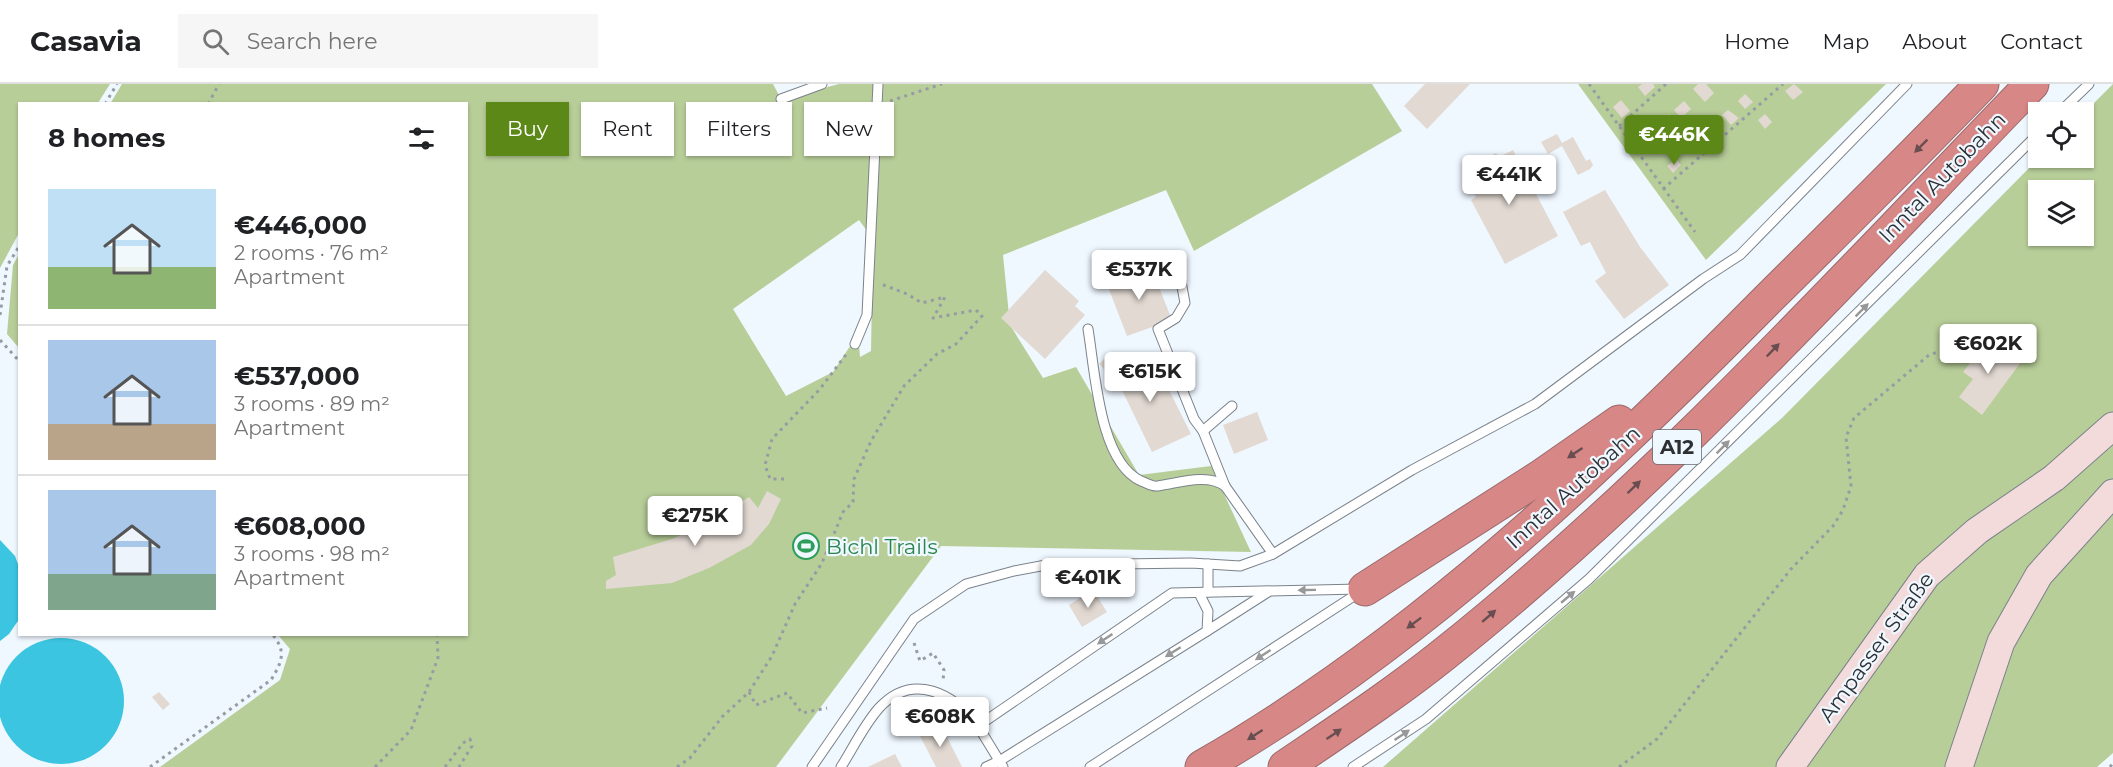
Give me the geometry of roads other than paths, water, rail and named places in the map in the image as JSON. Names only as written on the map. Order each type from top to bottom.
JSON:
[{"type":"highway","name":"Inntal Autobahn","points":[[1202,767],[1342,678],[1429,612],[1561,501],[1693,375],[1982,84]]},
{"type":"highway","name":"Inntal Autobahn","points":[[1285,767],[1443,656],[1581,538],[1716,409],[2031,84]]},
{"type":"highway","points":[[1365,589],[1612,428],[1657,389],[1693,375]]},
{"type":"main road","name":"Ampasser Straße","points":[[1790,767],[1927,575],[1977,531],[2054,478],[2113,426]]},
{"type":"main road","points":[[1959,767],[2001,642],[2039,575],[2113,493]]},
{"type":"lane","points":[[781,99],[822,84]]},
{"type":"lane","points":[[855,344],[867,315],[878,84]]},
{"type":"lane","points":[[812,767],[914,619],[966,584],[1014,570],[1046,566],[1208,564],[1240,566],[1273,554],[1412,470],[1535,404],[1703,279],[1740,255],[1907,84]]},
{"type":"lane","points":[[2070,102],[2089,84]]},
{"type":"lane","points":[[1353,767],[1426,719],[1589,579],[2028,144]]},
{"type":"lane","points":[[1180,276],[1185,303],[1176,318],[1158,329],[1194,419],[1203,431],[1226,486],[1273,554]]},
{"type":"lane","points":[[1089,329],[1103,421],[1114,450],[1130,476],[1154,487],[1188,481],[1216,480],[1226,486]]},
{"type":"lane","points":[[1203,431],[1232,406]]},
{"type":"lane","points":[[1207,631],[1208,611],[1203,592],[1208,564]]},
{"type":"lane","points":[[978,726],[1172,593],[1365,589]]},
{"type":"lane","points":[[1090,767],[1365,589]]},
{"type":"lane","points":[[986,767],[1002,764],[1270,591]]},
{"type":"lane","points":[[841,767],[880,707],[905,692],[922,688],[942,693],[966,710],[1002,764]]},
{"type":"water","points":[[0,540],[15,556],[18,564],[18,621],[9,634],[0,641]]},
{"type":"water","points":[[49,639],[73,639],[96,649],[113,666],[123,689],[123,713],[113,736],[96,753],[73,763],[49,763],[26,753],[9,736],[-1,713],[-1,689],[9,666],[26,649]]},
{"type":"place","name":"Bichl Trails","points":[[806,546]]}]
